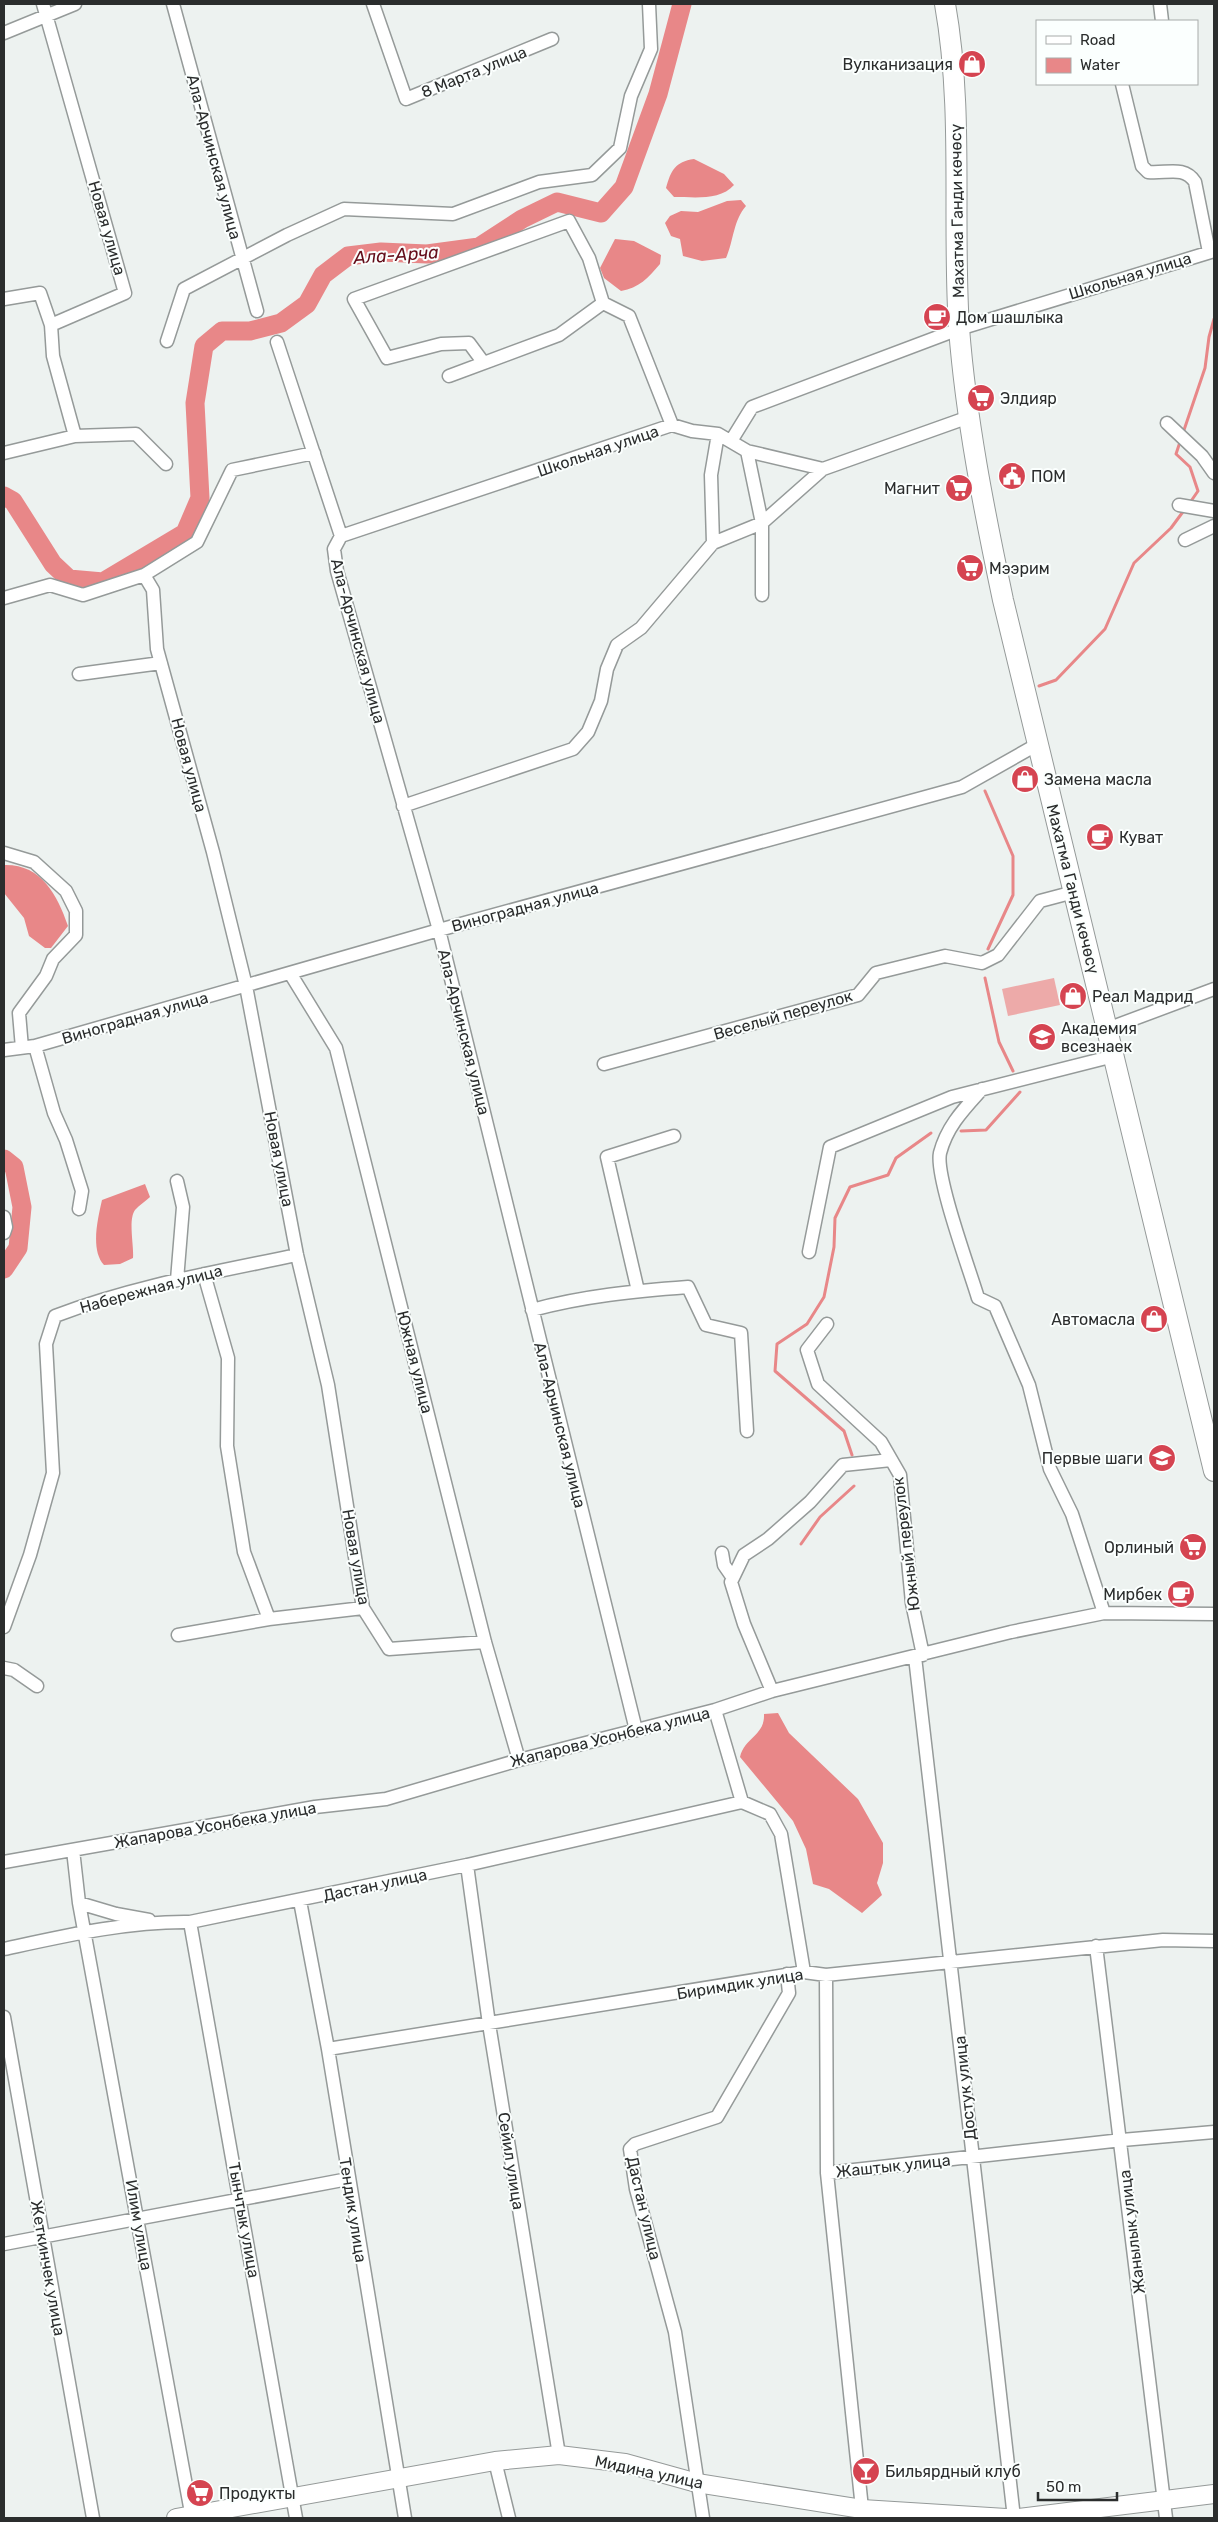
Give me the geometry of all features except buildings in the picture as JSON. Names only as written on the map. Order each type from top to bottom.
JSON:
[{"type":"main road","name":"Махатма Ганди көчөсү","points":[[944,4],[955,86],[960,328],[970,417],[984,513],[1214,1471]]},
{"type":"street","points":[[4,33],[45,10],[75,4]]},
{"type":"street","name":"Ала-Арчинская улица","points":[[173,4],[257,311]]},
{"type":"street","name":"8 Марта улица","points":[[373,4],[406,99],[552,40]]},
{"type":"street","points":[[167,340],[184,289],[344,209],[453,214],[539,182],[592,175],[620,148],[631,96],[651,49],[649,4]]},
{"type":"street","points":[[1160,4],[1162,20]]},
{"type":"street","name":"Новая улица","points":[[45,10],[125,293],[51,325]]},
{"type":"street","points":[[1122,85],[1142,166],[1148,172],[1181,171],[1189,174],[1195,182],[1212,251]]},
{"type":"street","points":[[483,362],[469,343],[441,344],[387,358],[354,299],[569,220],[589,258],[604,303],[629,316],[672,426]]},
{"type":"street","name":"Школьная улица","points":[[731,441],[752,406],[960,328],[1212,251]]},
{"type":"street","points":[[4,299],[40,293],[51,325],[53,356],[75,436]]},
{"type":"street","points":[[449,376],[559,335],[604,303]]},
{"type":"street","name":"Ала-Арчинская улица","points":[[277,342],[341,536],[334,548],[337,572],[439,930],[636,1730]]},
{"type":"street","points":[[403,806],[573,748],[588,732],[601,701],[607,668],[616,645],[641,628],[713,543],[762,523],[823,469],[970,417]]},
{"type":"street","points":[[1167,422],[1202,456],[1214,473]]},
{"type":"street","name":"Школьная улица","points":[[341,536],[672,426],[718,434],[747,451],[823,469]]},
{"type":"street","points":[[4,453],[75,436],[136,434],[166,464]]},
{"type":"street","points":[[713,543],[711,475],[718,434]]},
{"type":"street","points":[[747,451],[762,523],[762,595]]},
{"type":"street","points":[[4,598],[50,585],[83,595],[144,575],[198,542],[232,470],[314,453]]},
{"type":"street","points":[[1179,504],[1214,511]]},
{"type":"street","points":[[1185,540],[1214,526]]},
{"type":"street","name":"Новая улица","points":[[144,575],[153,590],[158,649],[213,852],[246,986],[297,1255],[328,1385],[362,1608],[388,1649],[485,1642]]},
{"type":"street","points":[[79,674],[162,663]]},
{"type":"street","name":"Виноградная улица","points":[[4,1050],[35,1046],[439,930],[962,786],[1038,744]]},
{"type":"street","points":[[4,853],[34,862],[66,891],[76,911],[76,935],[53,959],[46,976],[19,1013],[22,1048]]},
{"type":"street","name":"Веселый переулок","points":[[604,1064],[858,995],[876,974],[945,956],[982,962],[998,955],[1040,901],[1074,892]]},
{"type":"street","name":"Южная улица","points":[[290,973],[336,1048],[485,1642],[519,1760]]},
{"type":"street","points":[[1107,1029],[1214,989]]},
{"type":"street","points":[[35,1046],[54,1114],[66,1140],[82,1191],[79,1209]]},
{"type":"street","points":[[809,1252],[830,1147],[952,1097],[1114,1056]]},
{"type":"street","points":[[982,1089],[952,1123],[940,1155],[945,1192],[978,1298],[995,1306],[1029,1385],[1050,1469],[1072,1514],[1104,1613]]},
{"type":"street","points":[[638,1291],[606,1157],[674,1136]]},
{"type":"street","points":[[177,1181],[183,1207],[178,1280]]},
{"type":"street","points":[[4,1217],[6,1227],[4,1233]]},
{"type":"street","name":"Набережная улица","points":[[4,1627],[30,1555],[53,1473],[46,1344],[55,1316],[94,1301],[204,1274],[297,1255]]},
{"type":"street","points":[[204,1274],[228,1358],[227,1446],[244,1552],[269,1619]]},
{"type":"street","points":[[532,1310],[559,1302],[638,1291],[688,1287],[706,1325],[741,1333],[748,1432]]},
{"type":"street","name":"Южный переулок","points":[[828,1324],[807,1350],[818,1384],[881,1442],[900,1475],[919,1656]]},
{"type":"street","points":[[772,1691],[744,1624],[731,1582],[744,1555],[768,1539],[810,1502],[843,1465],[891,1460]]},
{"type":"street","points":[[722,1553],[724,1565],[733,1578]]},
{"type":"street","points":[[178,1635],[269,1619],[362,1608]]},
{"type":"street","name":"Жапарова Усонбека улица","points":[[4,1862],[315,1807],[386,1800],[519,1760],[716,1710],[772,1691],[1011,1632],[1104,1613],[1214,1614]]},
{"type":"street","name":"Достук улица","points":[[919,1656],[972,2157],[1014,2518]]},
{"type":"street","points":[[4,1668],[14,1670],[37,1686]]},
{"type":"street","points":[[716,1710],[742,1802],[770,1814],[781,1834],[804,1972]]},
{"type":"street","name":"Дастан улица","points":[[4,1949],[86,1932],[172,1922],[190,1922],[300,1901],[742,1802]]},
{"type":"street","name":"Илим улица","points":[[73,1850],[79,1903],[86,1932],[137,2219],[186,2517]]},
{"type":"street","name":"Сейил улица","points":[[467,1865],[489,2024],[559,2455]]},
{"type":"street","name":"Тендик улица","points":[[300,1901],[328,2049],[405,2518]]},
{"type":"street","points":[[79,1903],[136,1918],[172,1922]]},
{"type":"street","name":"Тынчтык улица","points":[[190,1922],[241,2200],[296,2518]]},
{"type":"street","name":"Биримдик улица","points":[[328,2049],[787,1974],[804,1972],[826,1975],[1163,1940],[1214,1941]]},
{"type":"street","name":"Жанылык улица","points":[[1096,1946],[1122,2140],[1166,2518]]},
{"type":"street","name":"Дастан улица","points":[[703,2518],[675,2332],[636,2189],[630,2148],[635,2144],[717,2117],[789,1993],[787,1974]]},
{"type":"street","points":[[826,1975],[827,2173]]},
{"type":"street","name":"Жеткинчек улица","points":[[4,2017],[93,2518]]},
{"type":"street","name":"Жаштык улица","points":[[863,2514],[827,2173],[1122,2140],[1214,2132]]},
{"type":"street","points":[[4,2244],[348,2179]]},
{"type":"street","name":"Мидина улица","points":[[186,2517],[495,2461],[559,2455],[625,2463],[697,2483],[863,2514],[1006,2518]]},
{"type":"street","points":[[495,2461],[509,2518]]},
{"type":"street","points":[[1019,2518],[1214,2494]]},
{"type":"shaded area","points":[[1054,978],[1060,1005],[1008,1016],[1002,989]]},
{"type":"water","points":[[694,159],[724,174],[734,185],[722,194],[714,196],[674,197],[666,188],[672,172],[682,162]]},
{"type":"water","points":[[741,200],[746,206],[736,224],[726,258],[702,261],[683,256],[680,239],[671,236],[665,223],[670,216],[681,211],[698,212],[727,201]]},
{"type":"water","points":[[615,239],[634,241],[661,255],[660,264],[647,278],[627,290],[621,291],[604,278],[600,268]]},
{"type":"water","points":[[4,865],[17,866],[38,875],[53,892],[68,926],[51,948],[45,948],[29,936],[24,918],[4,893]]},
{"type":"water","points":[[145,1184],[150,1197],[138,1206],[132,1220],[133,1258],[120,1264],[104,1265],[97,1251],[96,1243],[102,1200]]},
{"type":"water","points":[[778,1713],[789,1733],[858,1799],[883,1843],[883,1863],[877,1883],[882,1895],[862,1913],[829,1889],[813,1884],[806,1849],[793,1821],[740,1757],[746,1745],[761,1727],[764,1714]]},
{"type":"waterway","name":"Ала-Арча","points":[[4,496],[13,501],[53,564],[69,579],[103,582],[185,533],[200,498],[195,403],[204,346],[222,331],[250,331],[281,323],[307,304],[323,275],[348,256],[381,252],[427,254],[479,247],[522,219],[557,202],[601,213],[624,187],[658,94],[682,4]]},
{"type":"waterway","points":[[1183,433],[1205,368],[1209,337],[1214,319]]},
{"type":"waterway","points":[[1180,442],[1176,454],[1190,467],[1198,491],[1189,504]]},
{"type":"waterway","points":[[1039,686],[1056,680],[1105,629],[1134,563],[1171,528],[1185,509]]},
{"type":"waterway","points":[[985,791],[1013,856],[1013,895],[988,949]]},
{"type":"waterway","points":[[985,978],[999,1042],[1013,1071]]},
{"type":"waterway","points":[[961,1131],[986,1130],[1020,1092]]},
{"type":"waterway","points":[[852,1455],[844,1431],[775,1371],[777,1344],[807,1324],[824,1297],[834,1247],[835,1218],[850,1187],[888,1175],[896,1158],[931,1133]]},
{"type":"waterway","name":"Ала-Арча","points":[[4,1159],[14,1167],[22,1207],[18,1248],[4,1269]]},
{"type":"waterway","points":[[801,1544],[820,1517],[854,1486]]},
{"type":"place","name":"Вулканизация","points":[[972,64]]},
{"type":"place","name":"Дом шашлыка","points":[[937,317]]},
{"type":"place","name":"Элдияр","points":[[981,398]]},
{"type":"place","name":"ПОМ","points":[[1012,476]]},
{"type":"place","name":"Магнит","points":[[959,488]]},
{"type":"place","name":"Мээрим","points":[[970,568]]},
{"type":"place","name":"Замена масла","points":[[1025,779]]},
{"type":"place","name":"Куват","points":[[1100,837]]},
{"type":"place","name":"Реал Мадрид","points":[[1073,996]]},
{"type":"place","name":"Академия всезнаек","points":[[1042,1037]]},
{"type":"place","name":"Автомасла","points":[[1154,1319]]},
{"type":"place","name":"Первые шаги","points":[[1162,1458]]},
{"type":"place","name":"Орлиный","points":[[1193,1547]]},
{"type":"place","name":"Мирбек","points":[[1181,1594]]},
{"type":"place","name":"Бильярдный клуб","points":[[866,2471]]},
{"type":"place","name":"Продукты","points":[[200,2493]]}]
